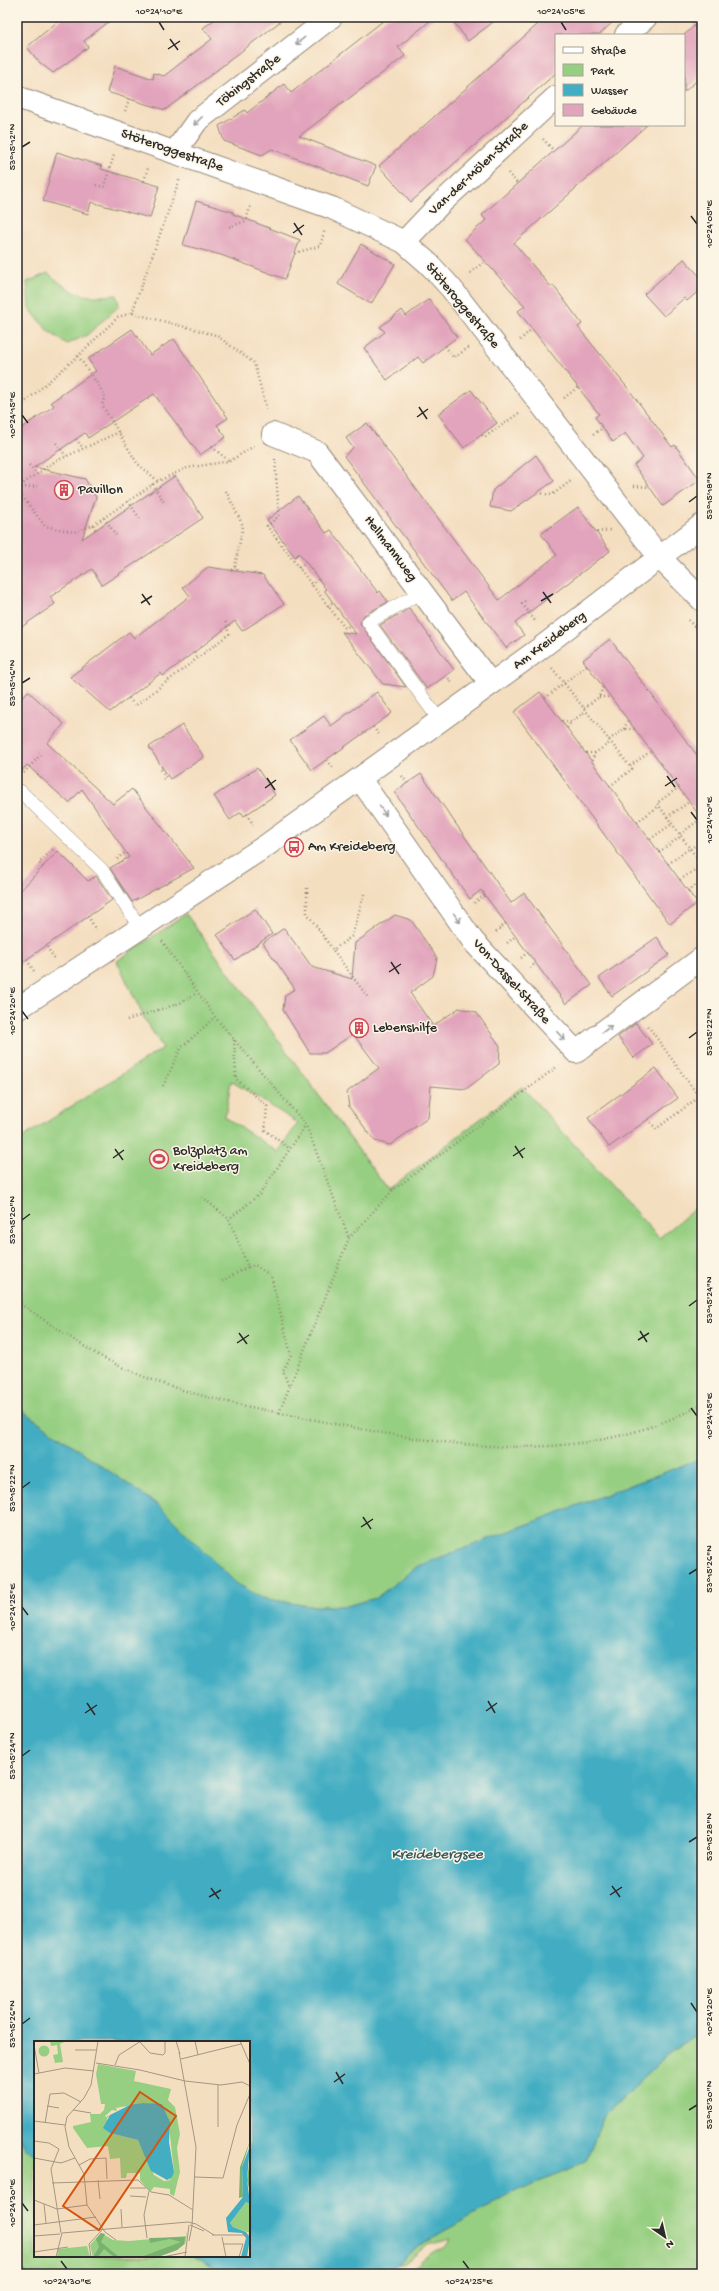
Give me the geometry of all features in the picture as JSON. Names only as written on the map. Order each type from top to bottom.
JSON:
[{"type":"street","name":"Töbingstraße","points":[[182,154],[197,121],[331,17]]},
{"type":"street","points":[[627,34],[646,17]]},
{"type":"street","name":"Stöteroggestraße","points":[[17,97],[332,208],[404,242],[446,283],[660,558],[702,600]]},
{"type":"street","name":"Van-der-Mölen-Straße","points":[[404,242],[439,205],[555,99]]},
{"type":"street","name":"Hellmannweg","points":[[273,434],[317,452],[491,684]]},
{"type":"street","name":"Am Kreideberg","points":[[17,1009],[267,845],[538,650],[702,525]]},
{"type":"street","name":"Von-Dassel-Straße","points":[[360,779],[473,941],[576,1052]]},
{"type":"street","points":[[576,1052],[702,958]]},
{"type":"lane","points":[[422,592],[368,622],[440,721]]},
{"type":"lane","points":[[20,791],[102,870],[144,925]]},
{"type":"path","points":[[17,26],[28,17]]},
{"type":"path","points":[[691,17],[697,24]]},
{"type":"path","points":[[96,185],[104,186],[120,133]]},
{"type":"path","points":[[132,313],[182,154]]},
{"type":"path","points":[[229,227],[246,221],[258,182]]},
{"type":"path","points":[[295,253],[320,246],[332,208]]},
{"type":"path","points":[[17,409],[78,356],[118,317],[132,313],[216,335],[254,363],[273,434],[280,518],[267,526],[287,549],[299,568],[345,628],[368,622]]},
{"type":"path","points":[[445,346],[454,358],[487,334]]},
{"type":"path","points":[[78,356],[105,395],[102,405],[137,463],[158,481]]},
{"type":"path","points":[[482,434],[485,437],[537,400]]},
{"type":"path","points":[[17,489],[37,474],[66,456],[119,432]]},
{"type":"path","points":[[17,489],[45,526],[74,532],[93,525],[158,481],[187,468],[230,461],[273,434]]},
{"type":"path","points":[[76,439],[83,448]]},
{"type":"path","points":[[56,443],[66,456]]},
{"type":"path","points":[[212,447],[230,461]]},
{"type":"path","points":[[29,464],[37,474]]},
{"type":"path","points":[[538,493],[552,495],[590,467]]},
{"type":"path","points":[[152,484],[164,502]]},
{"type":"path","points":[[17,489],[38,486]]},
{"type":"path","points":[[226,491],[243,526],[235,566],[231,570]]},
{"type":"path","points":[[128,501],[140,519]]},
{"type":"path","points":[[104,518],[116,535]]},
{"type":"path","points":[[93,525],[98,532]]},
{"type":"path","points":[[299,568],[306,562]]},
{"type":"path","points":[[235,566],[238,571]]},
{"type":"path","points":[[312,585],[319,579]]},
{"type":"path","points":[[328,606],[333,602]]},
{"type":"path","points":[[129,698],[135,706],[229,634],[225,620]]},
{"type":"path","points":[[538,650],[632,769],[610,786]]},
{"type":"path","points":[[194,652],[198,658]]},
{"type":"path","points":[[545,698],[587,665]]},
{"type":"path","points":[[584,708],[599,697],[603,687]]},
{"type":"path","points":[[599,697],[611,697]]},
{"type":"path","points":[[567,728],[571,722],[586,711]]},
{"type":"path","points":[[592,761],[595,753],[624,729],[628,720]]},
{"type":"path","points":[[562,721],[571,722]]},
{"type":"path","points":[[624,729],[635,729]]},
{"type":"path","points":[[630,766],[651,751]]},
{"type":"path","points":[[22,775],[41,754],[39,752]]},
{"type":"path","points":[[586,753],[595,753]]},
{"type":"path","points":[[162,766],[160,768],[166,777],[163,779]]},
{"type":"path","points":[[679,787],[657,803],[702,864],[680,880]]},
{"type":"path","points":[[667,817],[689,802]]},
{"type":"path","points":[[637,822],[659,806]]},
{"type":"path","points":[[659,852],[702,818]]},
{"type":"path","points":[[650,839],[672,824]]},
{"type":"path","points":[[668,864],[702,841]]},
{"type":"path","points":[[121,856],[126,852]]},
{"type":"path","points":[[688,891],[702,880]]},
{"type":"path","points":[[307,888],[307,913],[369,999]]},
{"type":"path","points":[[333,950],[352,936],[364,894]]},
{"type":"path","points":[[144,925],[198,993],[215,1017],[306,1125],[349,1238]]},
{"type":"path","points":[[127,1020],[180,1003],[198,993]]},
{"type":"path","points":[[635,1008],[702,1101]]},
{"type":"path","points":[[163,1086],[181,1048],[215,1017]]},
{"type":"path","points":[[234,1040],[236,1079],[267,1106],[265,1130],[290,1149]]},
{"type":"path","points":[[279,1413],[349,1238],[393,1190],[576,1052]]},
{"type":"path","points":[[648,1119],[656,1129],[699,1097]]},
{"type":"path","points":[[229,1219],[260,1194],[306,1125]]},
{"type":"path","points":[[202,1197],[229,1219],[248,1267]]},
{"type":"path","points":[[222,1281],[248,1267],[255,1265],[271,1276],[291,1355],[282,1371],[289,1388]]},
{"type":"path","points":[[17,1302],[89,1349],[134,1373],[183,1390],[279,1413],[394,1436],[487,1447],[552,1447],[614,1438],[684,1414],[702,1404]]},
{"type":"path","points":[[17,2258],[30,2274]]},
{"type":"green space","points":[[48,273],[65,287],[79,294],[95,296],[117,295],[119,306],[87,335],[67,344],[48,331],[29,308],[27,282]]},
{"type":"green space","points":[[186,914],[388,1190],[522,1087],[659,1238],[702,1203],[702,1458],[418,1566],[376,1598],[346,1606],[309,1606],[262,1598],[236,1583],[158,1505],[17,1407],[17,1141],[163,1048],[145,1020],[117,961]],"holes":[[[231,1081],[298,1123],[278,1152],[225,1117]]]},
{"type":"green space","points":[[702,2030],[702,2274],[400,2274],[409,2271],[429,2254],[447,2245],[451,2238],[427,2244],[405,2263],[397,2265],[419,2245],[516,2191],[574,2168],[586,2160],[604,2116],[669,2053]]},
{"type":"green space","points":[[17,2135],[28,2150],[34,2154],[34,2257],[196,2257],[223,2274],[17,2274]]},
{"type":"water","name":"Kreidebergsee","points":[[17,1407],[158,1505],[236,1583],[262,1598],[309,1606],[346,1606],[376,1598],[418,1566],[702,1458],[702,2030],[669,2053],[604,2116],[586,2160],[574,2168],[516,2191],[419,2245],[397,2265],[378,2274],[223,2274],[196,2257],[250,2257],[250,2041],[34,2041],[34,2154],[28,2150],[17,2135]]},
{"type":"building","points":[[63,17],[115,17],[84,41],[88,47],[53,73],[39,62],[27,47]]},
{"type":"building","points":[[218,17],[286,17],[165,110],[107,92],[115,66],[153,79],[154,73],[164,76],[212,39],[203,28]]},
{"type":"building","points":[[388,17],[435,17],[398,47],[405,56],[299,136],[376,166],[368,186],[272,149],[262,155],[224,141],[219,126],[245,110],[247,113],[284,84],[291,93]]},
{"type":"building","points":[[450,17],[500,17],[468,41]]},
{"type":"building","points":[[546,17],[618,17],[600,34],[555,34],[555,74],[411,202],[379,166]]},
{"type":"building","points":[[702,19],[702,76],[685,91],[685,34]]},
{"type":"building","points":[[582,126],[646,126],[514,243],[551,287],[553,285],[582,324],[578,327],[630,391],[672,447],[675,445],[700,480],[663,506],[634,465],[643,458],[625,433],[613,442],[595,417],[599,414],[518,311],[525,306],[465,239],[486,220],[482,215]]},
{"type":"building","points":[[57,152],[102,166],[101,169],[159,186],[150,218],[91,202],[88,214],[43,201]]},
{"type":"building","points":[[196,201],[233,212],[233,214],[300,240],[285,279],[221,255],[183,245]]},
{"type":"building","points":[[361,244],[395,264],[371,304],[338,284]]},
{"type":"building","points":[[684,259],[702,279],[702,288],[687,301],[684,298],[664,316],[644,294]]},
{"type":"building","points":[[429,299],[457,337],[423,363],[418,357],[387,380],[364,348],[385,332],[380,327],[402,310],[406,316]]},
{"type":"building","points":[[132,329],[150,355],[174,339],[228,418],[217,425],[226,437],[200,455],[154,394],[88,438],[85,433],[34,467],[85,479],[96,497],[82,539],[175,476],[203,518],[102,585],[92,569],[50,597],[55,604],[17,630],[17,431],[54,406],[51,402],[96,371],[88,359]]},
{"type":"building","points":[[471,390],[497,423],[464,448],[438,414]]},
{"type":"building","points":[[367,423],[499,600],[557,555],[541,534],[578,507],[610,551],[515,623],[524,635],[506,648],[464,592],[452,601],[344,456],[353,448],[346,438]]},
{"type":"building","points":[[536,455],[554,481],[511,511],[490,507],[493,490]]},
{"type":"building","points":[[298,496],[326,533],[331,530],[378,593],[380,591],[388,602],[364,615],[360,623],[406,687],[383,684],[342,632],[356,634],[324,590],[326,589],[299,553],[295,557],[267,520]]},
{"type":"building","points":[[208,567],[263,575],[284,604],[242,631],[235,621],[163,676],[161,673],[110,712],[70,677],[129,632],[134,638],[190,596],[183,587]]},
{"type":"building","points":[[409,608],[454,670],[427,689],[380,625],[397,615],[398,616]]},
{"type":"building","points":[[610,639],[702,762],[702,819],[583,660]]},
{"type":"building","points":[[28,691],[64,724],[47,743],[113,804],[132,789],[194,868],[132,902],[110,868],[129,857],[82,789],[69,803],[27,765],[17,776],[17,703]]},
{"type":"building","points":[[377,692],[392,713],[312,770],[290,740],[324,716],[331,726]]},
{"type":"building","points":[[540,692],[697,903],[670,924],[514,712]]},
{"type":"building","points":[[182,725],[204,757],[170,779],[149,747]]},
{"type":"building","points":[[257,768],[275,795],[244,816],[241,812],[230,820],[214,796]]},
{"type":"building","points":[[421,774],[511,903],[524,893],[592,985],[566,1004],[481,890],[470,899],[394,792]]},
{"type":"building","points":[[58,851],[88,881],[96,876],[112,900],[17,966],[17,894]]},
{"type":"building","points":[[255,909],[272,934],[235,960],[217,935]]},
{"type":"building","name":"Lebenshilfe","points":[[395,915],[411,920],[437,958],[433,976],[410,993],[433,1026],[459,1008],[476,1012],[500,1046],[499,1064],[466,1089],[431,1086],[428,1118],[390,1145],[375,1141],[349,1107],[347,1092],[379,1068],[353,1034],[325,1053],[310,1053],[283,1010],[285,995],[295,989],[263,943],[284,928],[312,967],[352,979],[355,943]]},
{"type":"building","points":[[657,937],[669,955],[612,996],[599,978]]},
{"type":"building","points":[[636,1023],[652,1044],[634,1058],[618,1037]]},
{"type":"building","points":[[656,1068],[678,1098],[609,1147],[588,1118]]},
{"type":"place","name":"Pavillon","points":[[64,490]]},
{"type":"place","name":"Am Kreideberg","points":[[294,847]]},
{"type":"place","name":"Lebenshilfe","points":[[359,1028]]},
{"type":"place","name":"Bolzplatz am Kreideberg","points":[[159,1159]]}]
